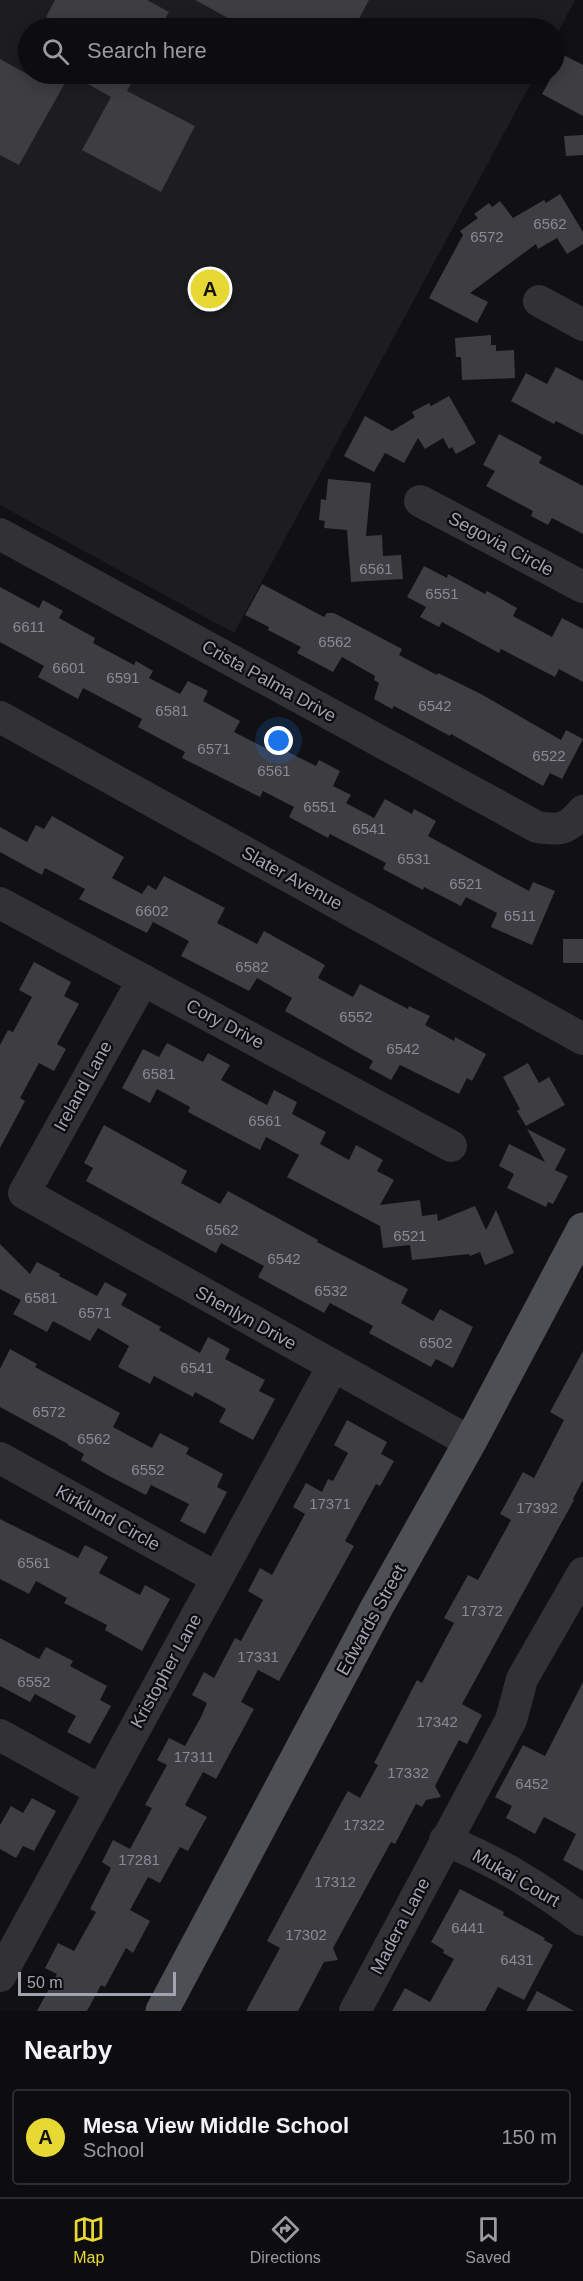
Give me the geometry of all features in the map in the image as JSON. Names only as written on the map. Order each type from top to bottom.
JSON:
[{"type":"main road","name":"Edwards Street","points":[[162,2011],[371,1618],[470,1442],[583,1229]]},
{"type":"street","points":[[539,301],[583,325]]},
{"type":"street","name":"Segovia Circle","points":[[420,501],[583,587]]},
{"type":"street","name":"Crista Palma Drive","points":[[0,534],[537,827],[554,830],[571,825],[583,811]]},
{"type":"street","name":"Slater Avenue","points":[[0,717],[583,1039]]},
{"type":"street","name":"Cory Drive","points":[[0,903],[451,1146]]},
{"type":"street","name":"Ireland Lane","points":[[24,1193],[143,980]]},
{"type":"street","name":"Shenlyn Drive","points":[[24,1193],[470,1442]]},
{"type":"street","name":"Kristopher Lane","points":[[0,1976],[333,1366]]},
{"type":"street","name":"Kirklund Circle","points":[[0,1458],[217,1578]]},
{"type":"street","name":"Madera Lane","points":[[355,2011],[511,1720],[522,1679],[583,1573]]},
{"type":"street","points":[[0,1735],[102,1791]]},
{"type":"street","name":"Mukai Court","points":[[445,1840],[480,1854],[544,1890],[583,1920]]},
{"type":"shaded area","points":[[0,0],[575,0],[565,19],[18,18],[18,84],[531,84],[234,633],[0,505]]},
{"type":"building","points":[[55,0],[147,0],[169,12],[166,18],[46,17]]},
{"type":"building","points":[[195,0],[369,0],[359,18],[228,18]]},
{"type":"building","points":[[565,56],[583,65],[583,116],[542,94],[548,84],[565,84]]},
{"type":"building","points":[[0,59],[18,69],[18,84],[64,84],[19,165],[0,155]]},
{"type":"building","points":[[88,84],[131,84],[127,91],[195,126],[161,192],[82,150],[111,97]]},
{"type":"building","points":[[583,135],[583,155],[566,156],[564,136]]},
{"type":"building","points":[[560,194],[583,232],[583,244],[567,254],[557,238],[538,249],[536,244],[470,293],[488,302],[477,323],[429,298],[463,235],[460,231],[478,218],[474,214],[489,203],[492,207],[500,201],[513,218],[544,200],[546,203]]},
{"type":"building","points":[[491,335],[491,345],[496,345],[496,351],[514,350],[515,378],[462,380],[461,357],[456,357],[455,338]]},
{"type":"building","points":[[556,367],[583,381],[583,435],[556,421],[554,424],[511,401],[526,373],[547,384]]},
{"type":"building","points":[[449,396],[476,443],[456,454],[452,447],[449,449],[443,438],[425,449],[418,438],[404,463],[385,453],[374,472],[344,456],[365,416],[392,431],[415,417],[412,412],[429,403],[431,406]]},
{"type":"building","points":[[499,434],[542,457],[539,463],[583,486],[583,534],[552,518],[548,525],[531,516],[533,511],[486,486],[495,471],[483,465]]},
{"type":"building","points":[[328,479],[371,483],[366,536],[382,535],[383,556],[401,555],[403,579],[351,582],[347,530],[324,528],[325,521],[319,520],[321,499],[326,500]]},
{"type":"building","points":[[424,566],[447,578],[448,574],[485,594],[487,591],[517,608],[513,616],[552,637],[562,618],[583,629],[583,682],[559,669],[555,677],[501,649],[499,653],[442,622],[439,627],[420,617],[426,607],[407,597]]},
{"type":"building","points":[[262,584],[324,617],[327,613],[334,613],[402,649],[399,655],[481,694],[561,740],[566,730],[583,739],[562,779],[550,773],[543,786],[451,734],[450,736],[394,706],[392,709],[374,699],[379,683],[374,680],[375,676],[342,657],[333,672],[297,653],[301,647],[245,615]]},
{"type":"building","points":[[0,587],[39,608],[43,600],[63,611],[59,618],[95,638],[93,643],[134,665],[136,661],[153,671],[149,678],[180,694],[188,681],[208,691],[203,701],[240,721],[234,732],[271,751],[272,749],[280,753],[282,749],[316,766],[319,760],[340,771],[333,786],[351,795],[346,803],[374,818],[385,799],[412,814],[414,809],[436,821],[428,836],[529,891],[533,882],[555,891],[532,945],[491,927],[497,913],[466,897],[461,906],[424,887],[423,890],[383,869],[386,863],[330,834],[328,838],[289,817],[294,807],[263,791],[260,797],[182,758],[185,752],[138,727],[142,719],[83,688],[78,699],[38,677],[44,666],[0,642]]},
{"type":"building","points":[[52,816],[124,857],[112,878],[142,894],[148,885],[156,890],[164,876],[225,908],[217,923],[257,944],[264,931],[325,965],[318,978],[353,997],[360,984],[408,1009],[409,1006],[430,1016],[425,1025],[454,1041],[455,1037],[486,1054],[472,1081],[467,1078],[459,1094],[400,1065],[391,1080],[369,1068],[373,1061],[285,1011],[292,998],[257,978],[249,991],[181,956],[189,941],[153,922],[147,933],[79,899],[85,889],[45,868],[42,875],[0,852],[0,827],[27,842],[36,825],[44,829]]},
{"type":"building","points":[[563,939],[583,939],[583,963],[563,963]]},
{"type":"building","points":[[34,962],[71,982],[64,996],[79,1004],[57,1044],[66,1049],[54,1071],[39,1063],[20,1098],[25,1101],[0,1148],[0,1045],[8,1030],[13,1032],[32,997],[19,990]]},
{"type":"building","points":[[167,1043],[203,1062],[208,1053],[230,1065],[221,1080],[267,1105],[274,1090],[297,1102],[292,1114],[326,1132],[320,1144],[349,1160],[356,1145],[383,1160],[377,1171],[394,1180],[380,1205],[420,1200],[422,1216],[437,1214],[438,1221],[475,1206],[486,1230],[496,1210],[514,1253],[485,1265],[480,1252],[470,1256],[469,1254],[412,1260],[410,1245],[383,1248],[380,1226],[287,1177],[299,1155],[266,1137],[260,1150],[188,1112],[190,1107],[157,1089],[150,1103],[122,1088],[143,1049],[159,1057]]},
{"type":"building","points":[[528,1063],[539,1083],[549,1077],[565,1105],[526,1126],[503,1077]]},
{"type":"building","points":[[104,1125],[187,1171],[181,1183],[220,1204],[228,1191],[318,1240],[317,1242],[408,1289],[401,1303],[433,1321],[440,1309],[473,1327],[453,1368],[436,1359],[431,1367],[369,1333],[373,1326],[330,1303],[324,1313],[258,1277],[264,1266],[221,1243],[216,1253],[86,1181],[93,1168],[84,1163]]},
{"type":"building","points":[[527,1129],[566,1149],[555,1170],[568,1176],[553,1204],[548,1202],[546,1207],[507,1188],[514,1174],[499,1166],[509,1144],[545,1162]]},
{"type":"building","points":[[0,1244],[30,1274],[37,1262],[97,1296],[105,1282],[127,1294],[121,1305],[161,1327],[159,1330],[200,1353],[208,1337],[230,1349],[225,1359],[265,1380],[259,1391],[275,1399],[253,1440],[219,1422],[226,1409],[195,1392],[193,1397],[154,1376],[150,1384],[118,1367],[129,1346],[98,1328],[90,1341],[53,1321],[47,1332],[13,1314],[21,1300],[0,1289]]},
{"type":"building","points":[[10,1349],[37,1364],[35,1367],[120,1413],[113,1427],[152,1448],[160,1433],[189,1448],[186,1454],[223,1474],[217,1487],[227,1492],[205,1534],[180,1521],[189,1504],[151,1485],[146,1495],[107,1475],[81,1460],[84,1454],[0,1407],[0,1369]]},
{"type":"building","points":[[583,1351],[583,1480],[462,1704],[482,1715],[467,1744],[459,1740],[435,1786],[441,1797],[426,1800],[422,1807],[416,1804],[395,1844],[391,1842],[333,1948],[338,1960],[324,1962],[298,2011],[246,2011],[280,1948],[267,1941],[340,1805],[348,1791],[360,1798],[378,1765],[374,1763],[417,1680],[422,1683],[454,1623],[444,1618],[468,1575],[478,1580],[511,1520],[500,1514],[523,1472],[534,1478],[564,1420],[550,1412]]},
{"type":"building","points":[[347,1420],[387,1442],[381,1454],[394,1461],[380,1486],[376,1484],[345,1541],[354,1546],[279,1681],[258,1670],[241,1702],[254,1709],[216,1779],[203,1772],[185,1805],[207,1817],[188,1851],[180,1847],[160,1883],[148,1877],[130,1910],[150,1921],[133,1953],[126,1948],[105,1987],[101,1985],[87,2011],[37,2011],[57,1974],[45,1968],[58,1943],[74,1951],[96,1912],[90,1909],[111,1868],[102,1862],[113,1840],[130,1849],[152,1808],[145,1805],[167,1765],[157,1760],[169,1738],[185,1746],[201,1717],[207,1703],[192,1695],[204,1672],[214,1678],[235,1638],[241,1641],[263,1600],[248,1591],[260,1568],[272,1575],[305,1514],[293,1507],[306,1483],[322,1492],[328,1479],[333,1481],[348,1453],[334,1445]]},
{"type":"building","points":[[0,1519],[78,1558],[85,1545],[108,1557],[99,1573],[140,1595],[145,1585],[170,1599],[142,1651],[105,1630],[107,1625],[64,1603],[67,1598],[36,1581],[29,1594],[0,1579]]},
{"type":"building","points":[[0,1638],[39,1659],[46,1647],[73,1661],[70,1666],[107,1686],[100,1700],[111,1706],[90,1744],[67,1732],[76,1716],[35,1694],[30,1702],[0,1686]]},
{"type":"building","points":[[583,1682],[583,1871],[563,1860],[576,1834],[544,1817],[535,1834],[506,1818],[512,1806],[495,1797],[523,1745],[545,1756]]},
{"type":"building","points":[[32,1798],[56,1811],[34,1851],[23,1846],[16,1858],[0,1849],[0,1825],[11,1806],[23,1813]]},
{"type":"building","points":[[460,1889],[504,1912],[503,1915],[545,1938],[544,1940],[553,1945],[524,2000],[498,1987],[485,2011],[392,2011],[405,1988],[430,2002],[454,1959],[431,1942]]},
{"type":"building","points":[[537,1991],[574,2011],[526,2011]]},
{"type":"place","name":"Mesa View Middle School","points":[[210,289]]}]
